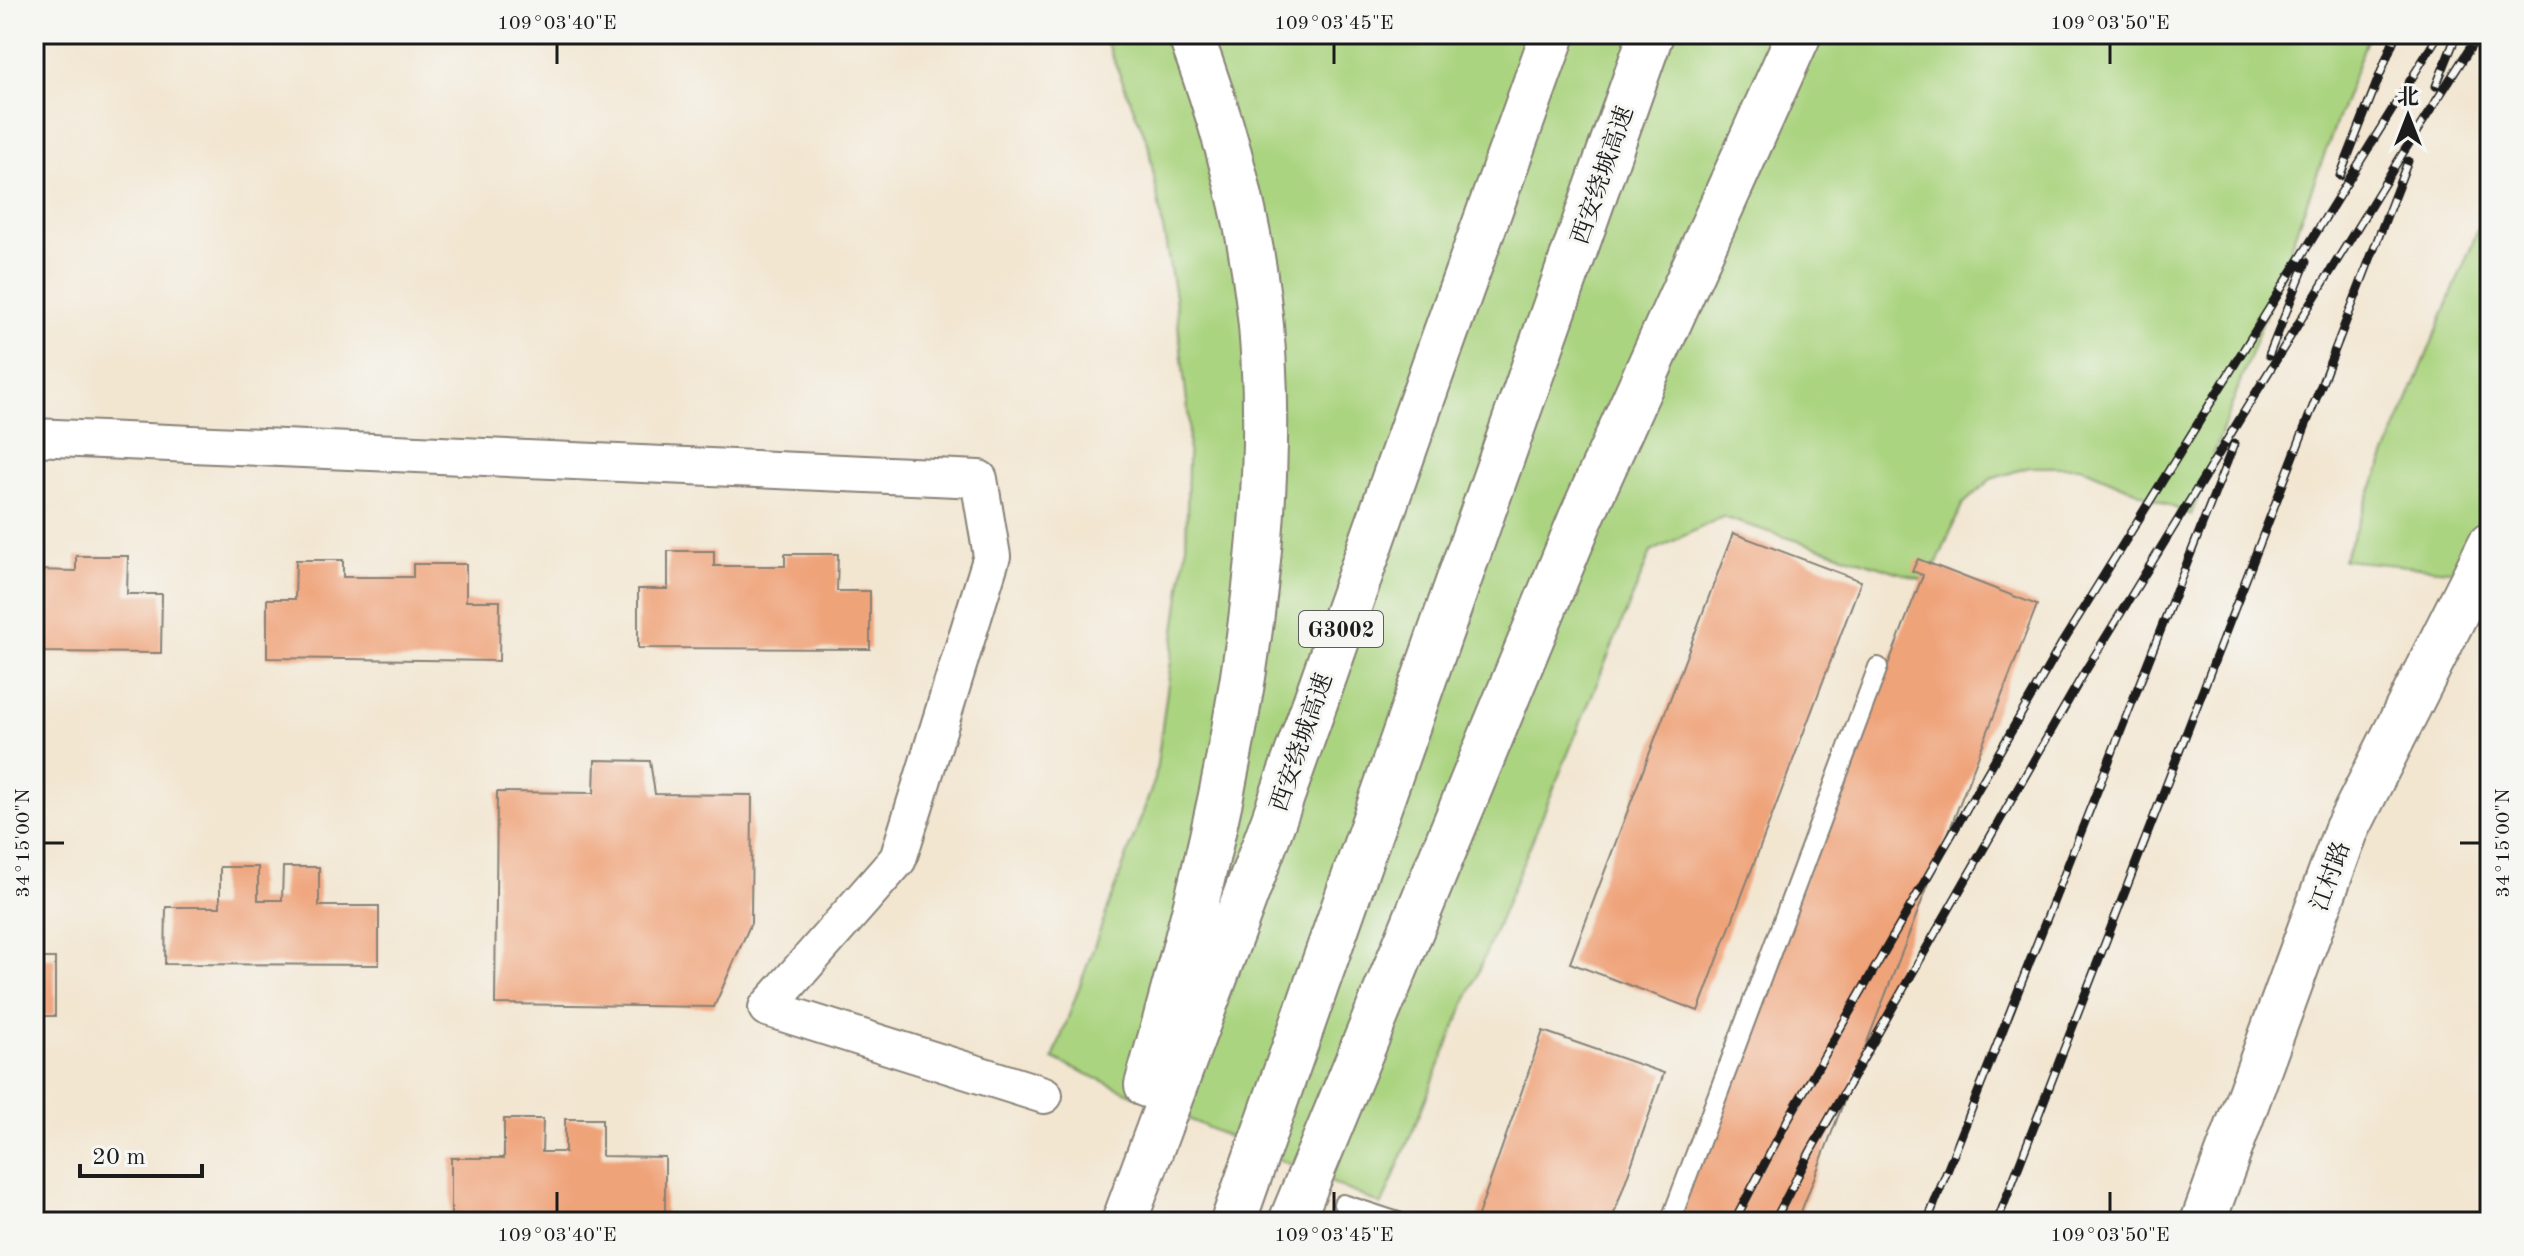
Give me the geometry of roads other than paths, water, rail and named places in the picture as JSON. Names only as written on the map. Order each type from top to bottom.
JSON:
[{"type":"main road","points":[[1109,1222],[1191,933],[1220,809],[1239,705],[1262,528],[1266,443],[1258,300],[1249,240],[1232,165],[1212,91],[1190,34]]},
{"type":"main road","name":"西安绕城高速","points":[[1124,1222],[1274,819],[1553,34]]},
{"type":"main road","name":"西安绕城高速","points":[[1233,1222],[1651,36]]},
{"type":"main road","points":[[1291,1222],[1581,518],[1796,40]]},
{"type":"main road","name":"江村路","points":[[2203,1222],[2346,831],[2490,545]]},
{"type":"street","points":[[34,437],[979,479],[992,556],[898,859],[767,1008],[1044,1095]]},
{"type":"lane","points":[[1670,1222],[1878,667]]},
{"type":"lane","points":[[1343,1204],[1398,1222]]},
{"type":"railway","points":[[2340,176],[2396,34]]},
{"type":"railway","points":[[1734,1222],[1788,1119],[2062,643],[2439,34]]},
{"type":"railway","points":[[2436,86],[2457,34]]},
{"type":"railway","points":[[1774,1222],[1810,1152],[2084,673],[2479,34]]},
{"type":"railway","points":[[1997,1222],[2408,161]]},
{"type":"railway","points":[[2269,355],[2306,262]]},
{"type":"railway","points":[[1927,1222],[2234,444]]}]
